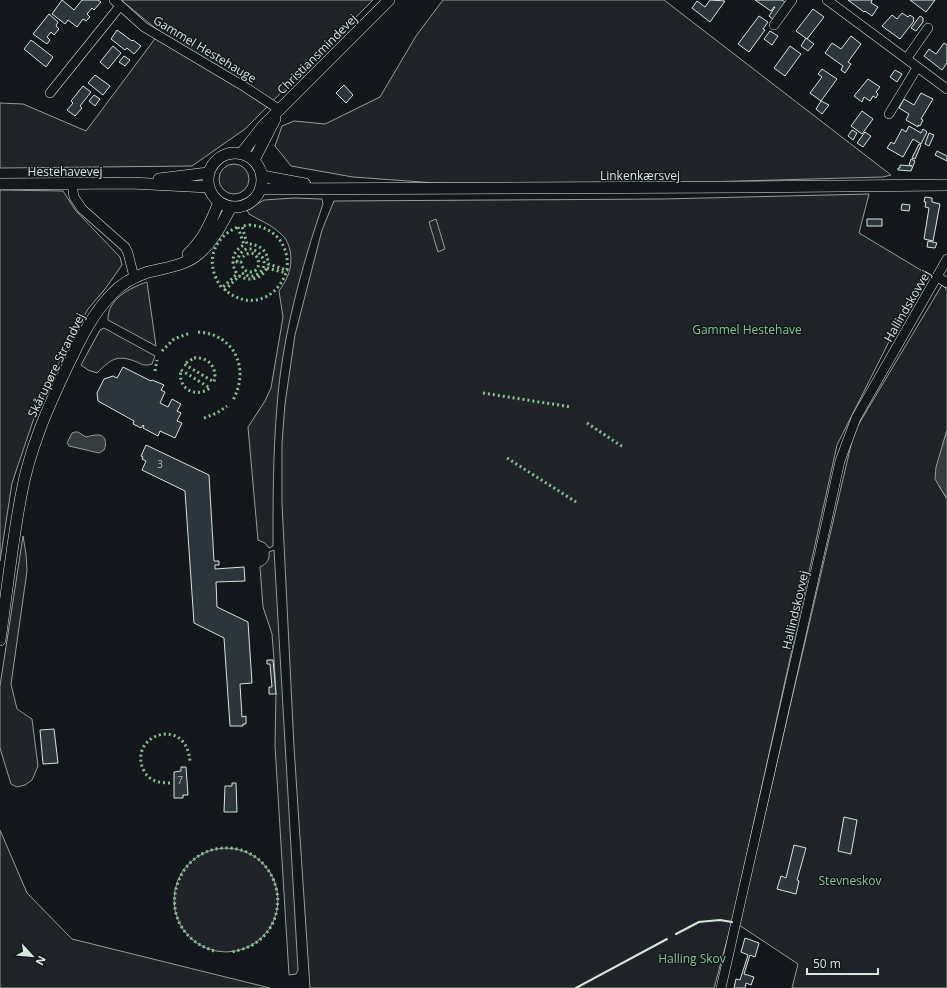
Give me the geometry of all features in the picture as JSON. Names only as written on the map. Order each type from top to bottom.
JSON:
[{"type":"street","name":"Christiansmindevej","points":[[242,153],[263,126],[389,0]]},
{"type":"street","points":[[774,25],[792,0]]},
{"type":"street","points":[[827,0],[947,89]]},
{"type":"street","name":"Gammel Hestehauge","points":[[50,93],[117,3],[144,27],[245,87],[280,110]]},
{"type":"street","points":[[906,58],[928,28]]},
{"type":"street","points":[[889,114],[917,68]]},
{"type":"street","name":"Christiansmindevej","points":[[254,160],[280,110]]},
{"type":"street","points":[[229,153],[242,153],[254,160],[258,165],[262,176],[260,190],[248,203],[243,206],[231,207],[219,202],[212,196],[208,187],[208,173],[212,164],[218,158],[229,153]]},
{"type":"street","name":"Hestehavevej","points":[[131,183],[208,173]]},
{"type":"street","name":"Linkenkærsvej","points":[[262,176],[333,189]]},
{"type":"street","name":"Hestehavevej","points":[[0,184],[131,183],[208,187]]},
{"type":"street","points":[[72,184],[74,197],[82,209],[124,247],[128,253],[134,278]]},
{"type":"street","name":"Linkenkærsvej","points":[[260,190],[947,185]]},
{"type":"street","name":"Skårupøre Strandvej","points":[[175,266],[203,238],[210,226],[219,202]]},
{"type":"street","name":"Skårupøre Strandvej","points":[[0,640],[21,495],[39,432],[53,396],[75,350],[94,315],[113,293],[134,278],[146,273],[175,266],[195,257],[207,246],[217,233],[231,207]]},
{"type":"street","name":"Hallindskovvej","points":[[721,988],[840,461],[856,418],[947,259]]},
{"type":"street","points":[[938,277],[947,283]]},
{"type":"green space","points":[[121,0],[373,0],[245,129],[192,166],[0,168],[0,103],[23,104],[86,131],[160,32]]},
{"type":"green space","points":[[443,0],[664,0],[891,175],[883,177],[667,183],[435,183],[353,177],[291,166],[275,146],[282,126],[294,121],[325,124],[380,97],[416,36]]},
{"type":"green space","points":[[234,164],[245,168],[249,179],[245,190],[234,194],[223,190],[219,179],[223,168]]},
{"type":"green space","points":[[0,190],[63,191],[76,211],[120,257],[122,265],[105,289],[88,309],[65,350],[34,418],[12,483],[0,561]]},
{"type":"green space","name":"Gammel Hestehave","points":[[869,194],[859,233],[924,272],[837,445],[732,922],[714,988],[310,988],[294,747],[282,503],[282,443],[285,404],[295,335],[322,230],[334,201],[663,199]]},
{"type":"green space","points":[[294,198],[322,199],[323,204],[300,278],[283,355],[277,406],[275,441],[273,546],[269,548],[265,543],[258,540],[248,427],[265,401],[271,388],[283,317],[279,291],[290,270],[291,259],[285,238],[274,228],[249,214],[247,210],[264,200]]},
{"type":"green space","points":[[147,282],[156,346],[108,320],[111,306],[115,300],[127,291]]},
{"type":"green space","name":"Stevneskov","points":[[942,285],[947,290],[947,430],[943,444],[939,486],[947,499],[947,988],[792,988],[798,964],[739,925],[854,432]]},
{"type":"green space","points":[[104,328],[155,356],[152,364],[144,365],[124,358],[119,358],[106,364],[97,373],[88,370],[81,365],[100,330]]},
{"type":"green space","points":[[23,536],[27,571],[11,684],[17,709],[32,719],[38,766],[32,780],[25,785],[17,787],[11,784],[0,748],[0,686]]},
{"type":"green space","points":[[274,550],[298,970],[296,974],[289,975],[275,746],[276,694],[274,659],[272,634],[263,607],[260,567],[268,561],[269,552]]},
{"type":"green space","points":[[0,830],[27,893],[72,939],[270,988],[0,988]]},
{"type":"green space","points":[[226,848],[246,852],[263,863],[274,880],[278,900],[274,920],[263,937],[246,948],[226,952],[206,948],[189,937],[178,920],[174,900],[178,880],[189,863],[206,852]]},
{"type":"shaded area","points":[[436,219],[445,249],[438,252],[429,222]]},
{"type":"shaded area","points":[[947,430],[947,499],[935,479],[936,467]]},
{"type":"shaded area","points":[[78,432],[86,437],[96,435],[102,436],[105,440],[104,450],[99,453],[69,446],[67,443],[72,433]]},
{"type":"building","points":[[62,0],[74,10],[82,0],[98,0],[101,2],[94,10],[92,8],[87,14],[90,17],[86,21],[83,19],[77,27],[68,20],[65,24],[52,14]]},
{"type":"building","points":[[710,0],[725,1],[710,22],[692,8],[697,1],[705,7]]},
{"type":"building","points":[[755,0],[782,0],[786,3],[774,20],[769,16],[775,7],[771,11]]},
{"type":"building","points":[[848,0],[872,0],[871,3],[878,7],[872,16]]},
{"type":"building","points":[[910,0],[935,0],[926,12]]},
{"type":"building","points":[[813,9],[824,17],[807,39],[796,31]]},
{"type":"building","points":[[902,13],[908,17],[910,15],[914,18],[914,21],[900,39],[882,26],[892,15],[897,19]]},
{"type":"building","points":[[49,14],[58,22],[56,26],[59,29],[54,35],[51,32],[47,37],[50,40],[47,44],[33,34]]},
{"type":"building","points":[[759,16],[768,22],[763,29],[765,30],[749,52],[738,44]]},
{"type":"building","points":[[920,16],[923,18],[923,22],[916,31],[911,28]]},
{"type":"building","points":[[117,30],[141,46],[134,54],[127,48],[125,50],[111,39]]},
{"type":"building","points":[[770,31],[778,36],[772,45],[764,39]]},
{"type":"building","points":[[851,36],[861,44],[848,62],[851,64],[845,73],[841,70],[843,66],[825,53],[832,43],[841,49]]},
{"type":"building","points":[[806,38],[814,44],[808,51],[801,46]]},
{"type":"building","points":[[31,40],[53,57],[46,67],[24,49]]},
{"type":"building","points":[[944,43],[947,45],[947,63],[942,70],[924,56],[929,49],[936,54]]},
{"type":"building","points":[[113,46],[121,53],[108,69],[100,62]]},
{"type":"building","points":[[790,46],[801,54],[785,76],[774,68]]},
{"type":"building","points":[[124,56],[130,60],[125,66],[119,62]]},
{"type":"building","points":[[822,69],[837,79],[821,101],[810,93],[822,77],[818,74]]},
{"type":"building","points":[[895,70],[902,74],[897,82],[890,77]]},
{"type":"building","points":[[95,75],[110,86],[103,95],[88,83]]},
{"type":"building","points":[[868,79],[880,87],[876,92],[878,94],[876,98],[873,96],[870,101],[864,97],[862,102],[854,96]]},
{"type":"building","points":[[344,85],[353,95],[346,103],[336,93]]},
{"type":"building","points":[[83,86],[91,92],[80,106],[82,108],[75,116],[67,110],[73,103],[71,101]]},
{"type":"building","points":[[921,93],[933,99],[921,119],[923,120],[920,126],[918,125],[918,127],[906,120],[909,114],[899,108],[904,99],[914,105]]},
{"type":"building","points":[[94,95],[100,99],[95,106],[89,101]]},
{"type":"building","points":[[821,101],[829,105],[822,114],[816,109]]},
{"type":"building","points":[[862,111],[873,119],[862,134],[851,126]]},
{"type":"building","points":[[909,126],[921,133],[923,129],[927,132],[921,144],[913,139],[903,157],[887,148],[891,142],[894,144],[902,129],[906,132]]},
{"type":"building","points":[[852,130],[857,133],[853,140],[848,136]]},
{"type":"building","points":[[865,132],[871,136],[863,147],[857,143]]},
{"type":"building","points":[[929,133],[934,135],[929,146],[925,144]]},
{"type":"building","points":[[919,144],[921,145],[915,159],[912,158]]},
{"type":"building","points":[[937,151],[947,156],[947,161],[935,155]]},
{"type":"building","points":[[911,159],[915,161],[911,171],[898,170],[900,165],[912,166],[909,165]]},
{"type":"building","points":[[925,197],[932,198],[932,202],[940,204],[933,241],[924,239],[929,208],[925,207]]},
{"type":"building","points":[[902,204],[910,205],[909,211],[901,210]]},
{"type":"building","points":[[867,219],[882,219],[882,226],[867,226]]},
{"type":"building","points":[[928,241],[937,243],[935,248],[927,247]]},
{"type":"building","points":[[123,367],[151,381],[152,380],[164,385],[161,390],[165,392],[160,403],[168,407],[172,399],[181,404],[177,411],[181,413],[177,421],[182,423],[175,438],[160,431],[158,436],[143,428],[143,425],[141,428],[133,424],[134,421],[98,401],[97,393],[104,379],[113,376],[117,378]]},
{"type":"building","points":[[146,445],[209,475],[214,561],[219,561],[219,565],[215,565],[215,569],[244,567],[245,581],[216,582],[217,607],[248,622],[252,683],[240,684],[242,717],[246,716],[246,724],[243,724],[243,726],[230,726],[224,638],[194,623],[185,491],[142,470],[146,461],[142,459],[143,457],[141,456]]},
{"type":"building","points":[[267,660],[273,660],[276,694],[269,694],[269,687],[272,687],[270,664],[267,664]]},
{"type":"building","points":[[54,729],[58,763],[43,764],[40,730]]},
{"type":"building","points":[[181,767],[186,767],[188,795],[183,795],[183,798],[174,798],[174,772],[181,771]]},
{"type":"building","points":[[232,783],[236,783],[237,812],[224,812],[225,786],[232,786]]},
{"type":"building","points":[[844,817],[857,820],[851,854],[838,851]]},
{"type":"building","points":[[794,845],[806,848],[797,880],[799,881],[796,894],[777,889],[781,876],[786,878]]},
{"type":"building","points":[[745,938],[759,943],[755,957],[750,955],[744,974],[754,977],[751,985],[746,983],[745,988],[734,988],[736,979],[740,980],[748,955],[741,952]]},
{"type":"hedge","points":[[249,225],[266,229],[278,238],[286,253],[287,270],[268,264],[267,255],[262,249],[256,245],[247,244],[242,226],[249,225]]},
{"type":"hedge","points":[[238,227],[244,245],[237,251],[233,258],[233,266],[237,274],[222,288],[216,279],[213,270],[212,261],[214,253],[222,238],[238,227]]},
{"type":"hedge","points":[[242,273],[249,276],[256,275],[262,270],[264,264],[262,257],[258,252],[252,249],[246,249],[241,253],[237,262],[241,262],[246,271],[254,271],[259,264],[256,256],[253,254],[248,254],[243,257]]},
{"type":"hedge","points":[[267,268],[286,273],[281,283],[268,296],[252,300],[243,299],[234,296],[225,290],[239,276],[247,279],[255,278],[262,275],[267,268]]},
{"type":"hedge","points":[[198,332],[211,334],[221,339],[230,346],[236,355],[240,377],[238,388],[233,400]]},
{"type":"hedge","points":[[162,351],[174,339],[190,333]]},
{"type":"hedge","points":[[194,358],[204,359],[211,364],[215,372],[214,382],[184,364],[194,358]]},
{"type":"hedge","points":[[155,371],[157,360]]},
{"type":"hedge","points":[[181,370],[210,388],[199,392],[188,390],[184,387],[182,382],[180,376],[181,370]]},
{"type":"hedge","points":[[483,393],[571,407]]},
{"type":"hedge","points":[[204,418],[217,413],[227,406]]},
{"type":"hedge","points":[[587,423],[623,447]]},
{"type":"hedge","points":[[507,458],[576,502]]},
{"type":"hedge","points":[[170,783],[155,781],[144,771],[141,758],[143,748],[150,740],[159,735],[169,734],[179,738],[186,747],[190,762]]},
{"type":"hedge","points":[[214,951],[195,942],[182,927],[176,912],[175,896],[178,881],[186,868],[197,857],[212,850],[229,848],[245,851],[259,859],[269,871],[275,885],[278,900],[276,915],[269,930],[254,944],[232,952]]},
{"type":"wall","points":[[676,934],[699,922],[720,920],[732,922]]},
{"type":"wall","points":[[576,988],[667,939]]},
{"type":"park label","name":"Halling Skov","points":[[692,958]]}]
